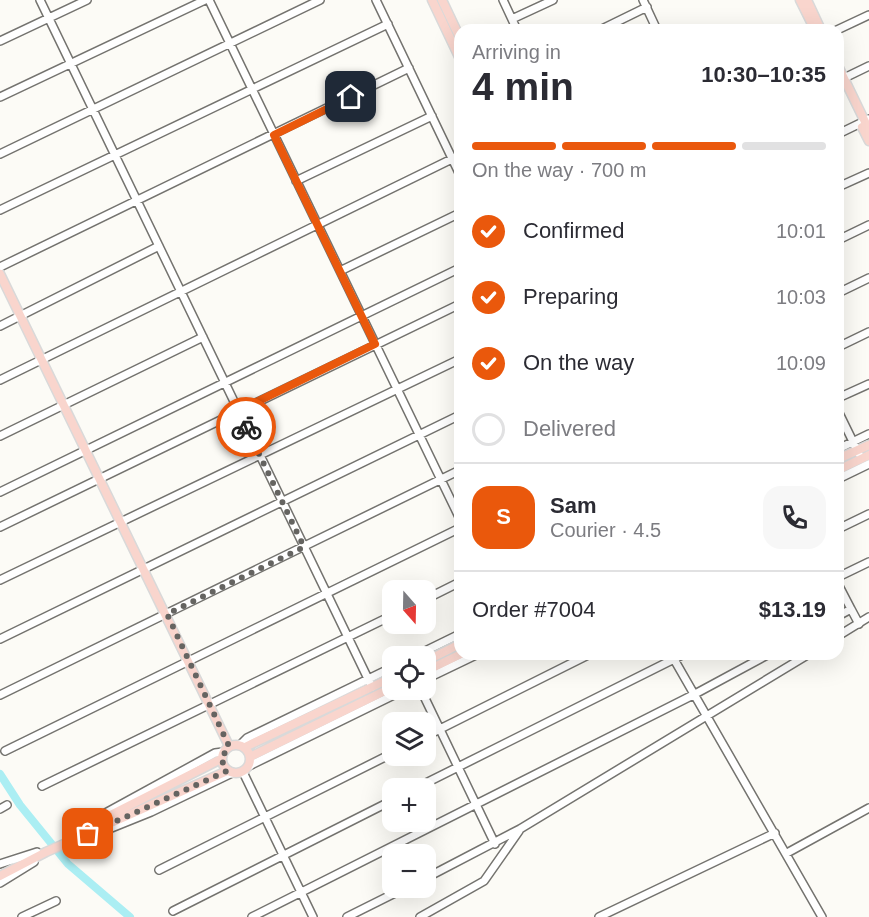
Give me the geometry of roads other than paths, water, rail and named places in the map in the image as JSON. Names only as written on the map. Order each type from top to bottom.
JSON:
[{"type":"main road","points":[[432,0],[454,46]]},
{"type":"main road","points":[[442,0],[454,25]]},
{"type":"main road","points":[[800,0],[812,24]]},
{"type":"main road","points":[[807,0],[818,24]]},
{"type":"main road","points":[[844,86],[866,123],[869,141]]},
{"type":"main road","points":[[0,274],[211,704],[230,772]]},
{"type":"main road","points":[[844,455],[856,446],[869,445]]},
{"type":"main road","points":[[844,469],[866,460]]},
{"type":"main road","points":[[436,656],[454,647]]},
{"type":"main road","points":[[436,666],[454,657]]},
{"type":"main road","points":[[65,841],[224,752],[242,746],[370,683],[382,679]]},
{"type":"main road","points":[[0,870],[247,765],[382,693]]},
{"type":"main road","points":[[242,746],[247,765]]},
{"type":"main road","points":[[0,876],[42,852]]},
{"type":"street","points":[[40,0],[370,683],[382,675]]},
{"type":"street","points":[[0,41],[87,0]]},
{"type":"street","points":[[0,97],[207,0],[454,507]]},
{"type":"street","points":[[0,154],[320,0]]},
{"type":"street","points":[[376,0],[454,163]]},
{"type":"street","points":[[503,0],[515,24]]},
{"type":"street","points":[[512,19],[553,0]]},
{"type":"street","points":[[610,24],[645,4],[654,24]]},
{"type":"street","points":[[844,27],[869,15]]},
{"type":"street","points":[[0,210],[388,24]]},
{"type":"street","points":[[844,77],[869,66]]},
{"type":"street","points":[[0,267],[409,68]]},
{"type":"street","points":[[296,181],[432,116]]},
{"type":"street","points":[[844,132],[866,123]]},
{"type":"street","points":[[0,380],[452,159]]},
{"type":"street","points":[[844,184],[869,173]]},
{"type":"street","points":[[340,272],[454,216]]},
{"type":"street","points":[[844,237],[869,225]]},
{"type":"street","points":[[0,326],[159,246]]},
{"type":"street","points":[[0,492],[454,271]]},
{"type":"street","points":[[844,290],[869,278]]},
{"type":"street","points":[[0,527],[454,307]]},
{"type":"street","points":[[844,343],[869,332]]},
{"type":"street","points":[[0,436],[203,337]]},
{"type":"street","points":[[0,580],[454,362]]},
{"type":"street","points":[[844,395],[869,384]]},
{"type":"street","points":[[0,639],[454,418]]},
{"type":"street","points":[[844,423],[866,460],[844,475]]},
{"type":"street","points":[[844,448],[856,446],[869,434]]},
{"type":"street","points":[[0,695],[454,473]]},
{"type":"street","points":[[844,526],[869,514]]},
{"type":"street","points":[[4,751],[454,531]]},
{"type":"street","points":[[844,575],[869,562]]},
{"type":"street","points":[[436,594],[454,585]]},
{"type":"street","points":[[844,596],[859,624]]},
{"type":"street","points":[[844,613],[851,609]]},
{"type":"street","points":[[844,633],[869,617]]},
{"type":"street","points":[[42,786],[382,620]]},
{"type":"street","points":[[435,646],[454,637]]},
{"type":"street","points":[[436,674],[466,660]]},
{"type":"street","points":[[436,731],[578,660]]},
{"type":"street","points":[[436,778],[665,660]]},
{"type":"street","points":[[675,660],[822,917]]},
{"type":"street","points":[[252,917],[695,694],[758,660]]},
{"type":"street","points":[[436,873],[495,844],[799,660]]},
{"type":"street","points":[[313,917],[265,817],[247,765],[384,700]]},
{"type":"street","points":[[426,700],[495,844]]},
{"type":"street","points":[[159,870],[382,758]]},
{"type":"street","points":[[173,910],[382,806]]},
{"type":"street","points":[[787,853],[869,808]]},
{"type":"street","points":[[420,917],[484,881],[520,829]]},
{"type":"street","points":[[599,917],[775,833]]},
{"type":"street","points":[[0,864],[42,852]]},
{"type":"street","points":[[0,883],[39,859],[42,852]]},
{"type":"street","points":[[347,917],[385,898]]},
{"type":"street","points":[[22,917],[56,901]]},
{"type":"waterway","points":[[0,774],[20,805],[68,864],[130,917]]}]
